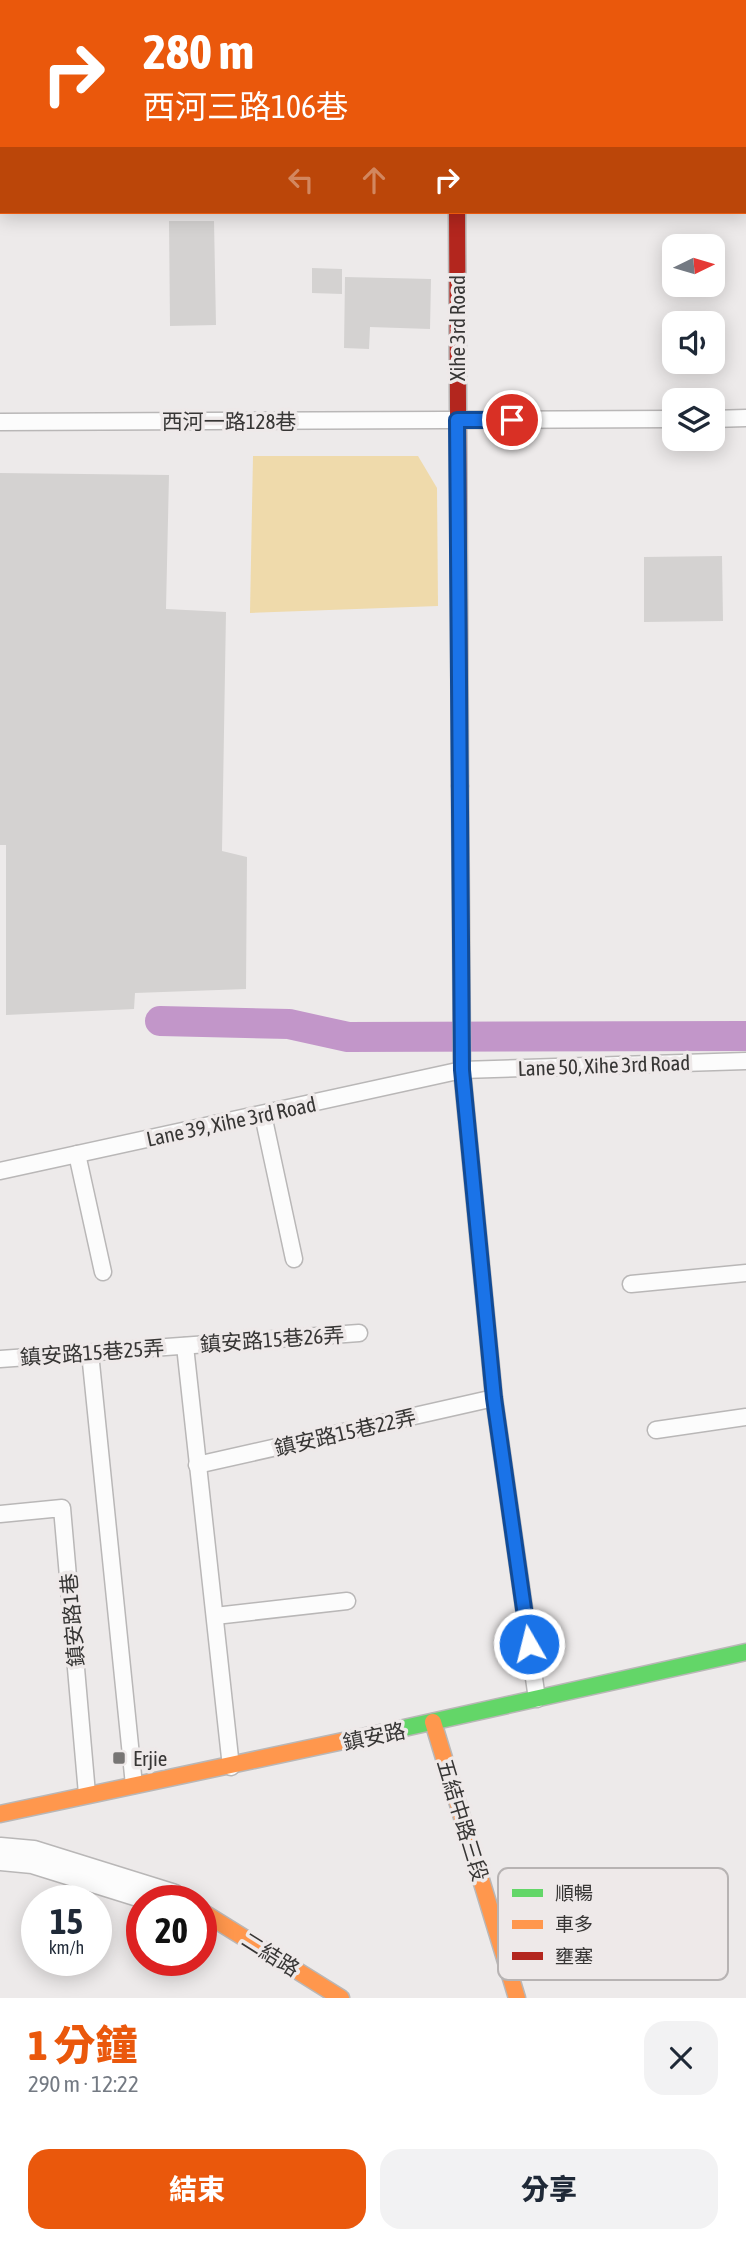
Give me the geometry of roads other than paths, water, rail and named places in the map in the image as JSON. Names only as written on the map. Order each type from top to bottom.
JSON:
[{"type":"street","name":"Xihe 3rd Road","points":[[457,214],[462,1070]]},
{"type":"street","name":"鎮安路","points":[[0,1814],[87,1794],[231,1767],[746,1652]]},
{"type":"street","name":"五結中路三段","points":[[433,1722],[498,1936]]},
{"type":"street","points":[[0,1854],[33,1857],[126,1886]]},
{"type":"street","name":"二結路","points":[[217,1921],[341,1998]]},
{"type":"street","name":"五結中路三段","points":[[512,1980],[517,1998]]},
{"type":"lane","points":[[725,419],[746,418]]},
{"type":"lane","name":"西河一路128巷","points":[[0,422],[662,419]]},
{"type":"lane","name":"Lane 50, Xihe 3rd Road","points":[[462,1070],[746,1061]]},
{"type":"lane","name":"Lane 39, Xihe 3rd Road","points":[[0,1171],[462,1070]]},
{"type":"lane","name":"Xihe 3rd Road","points":[[462,1070],[494,1398],[537,1699]]},
{"type":"lane","points":[[263,1115],[294,1259]]},
{"type":"lane","points":[[77,1154],[103,1272]]},
{"type":"lane","points":[[631,1284],[746,1273]]},
{"type":"lane","name":"鎮安路15巷26弄","points":[[185,1346],[359,1333]]},
{"type":"lane","points":[[185,1346],[231,1767]]},
{"type":"lane","name":"鎮安路15巷25弄","points":[[0,1359],[185,1346]]},
{"type":"lane","points":[[90,1353],[134,1785]]},
{"type":"lane","name":"鎮安路15巷22弄","points":[[197,1465],[494,1398]]},
{"type":"lane","points":[[656,1430],[746,1417]]},
{"type":"lane","name":"鎮安路1巷","points":[[0,1514],[62,1508],[87,1794]]},
{"type":"lane","points":[[215,1616],[347,1601]]},
{"type":"waterway","points":[[160,1021],[289,1024],[348,1037],[746,1036]]},
{"type":"place","name":"Erjie","points":[[119,1758]]}]
